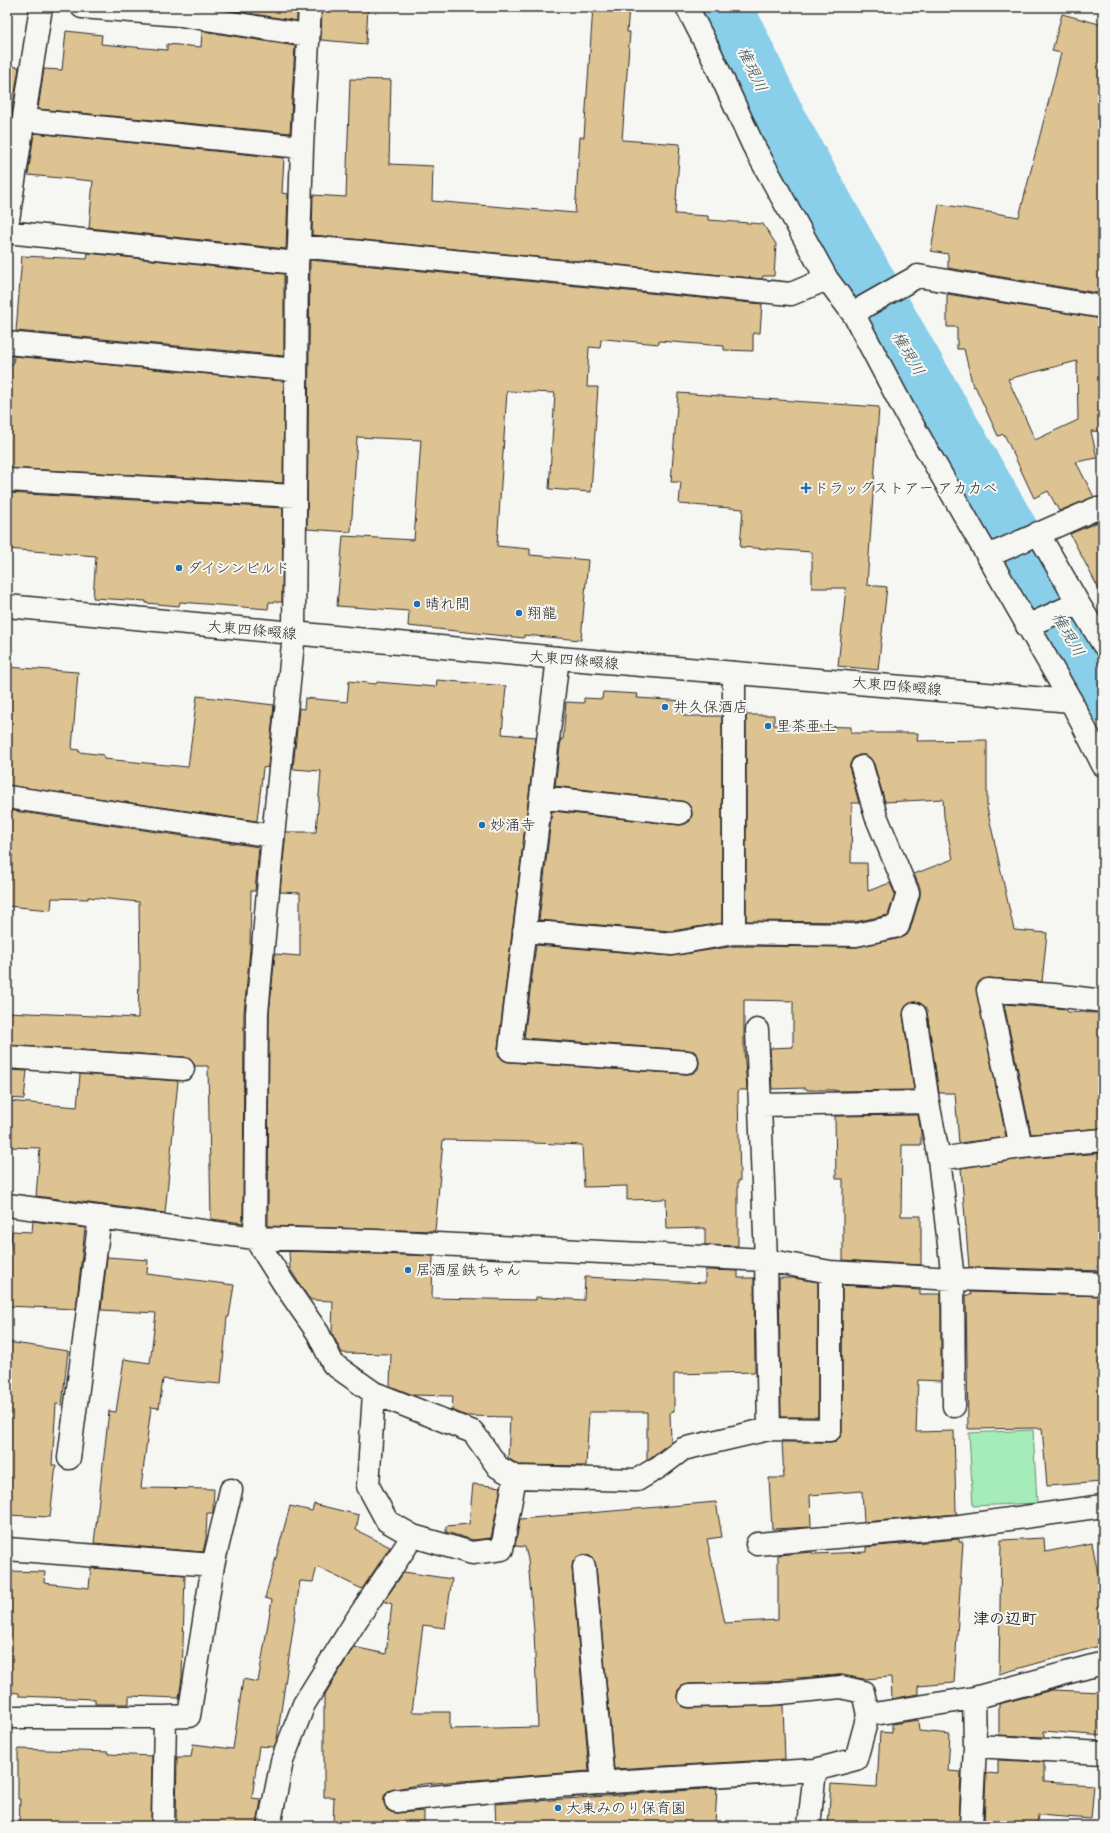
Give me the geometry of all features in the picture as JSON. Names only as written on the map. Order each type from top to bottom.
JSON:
[{"type":"street","points":[[7,226],[25,120],[32,60],[41,7]]},
{"type":"street","points":[[82,7],[181,11],[308,35]]},
{"type":"street","points":[[310,7],[298,254],[294,634],[273,836],[258,1013],[255,1238],[318,1333],[333,1364],[374,1393],[473,1432],[498,1467],[515,1477],[638,1480],[683,1450],[769,1429],[830,1430],[830,1272]]},
{"type":"street","points":[[687,7],[712,54],[753,145],[827,279],[859,310],[904,410],[989,555],[1101,754]]},
{"type":"street","points":[[25,120],[302,147]]},
{"type":"street","points":[[7,232],[791,294],[827,279]]},
{"type":"street","points":[[859,310],[918,276],[1103,307]]},
{"type":"street","points":[[7,343],[296,370]]},
{"type":"street","points":[[7,480],[295,496]]},
{"type":"street","points":[[989,555],[1095,509],[1103,509]]},
{"type":"street","points":[[1036,534],[1085,608],[1103,644]]},
{"type":"street","name":"大東四條畷線","points":[[7,606],[558,658],[1070,701]]},
{"type":"street","points":[[1029,625],[1085,608]]},
{"type":"street","points":[[558,658],[510,1050],[687,1062]]},
{"type":"street","points":[[734,673],[734,933]]},
{"type":"street","points":[[524,931],[672,944],[734,933],[856,934],[898,926],[908,893],[876,816],[862,767]]},
{"type":"street","points":[[7,797],[273,836]]},
{"type":"street","points":[[541,797],[680,813]]},
{"type":"street","points":[[1021,1148],[988,990],[1103,1000]]},
{"type":"street","points":[[915,1014],[928,1102],[939,1159],[953,1279],[954,1406]]},
{"type":"street","points":[[757,1030],[766,1260],[769,1429]]},
{"type":"street","points":[[7,1057],[182,1069]]},
{"type":"street","points":[[761,1105],[928,1102]]},
{"type":"street","points":[[939,1159],[1021,1148],[1103,1140]]},
{"type":"street","points":[[7,1205],[255,1238],[374,1241],[766,1260],[830,1272],[953,1279],[1103,1284]]},
{"type":"street","points":[[69,1458],[100,1217]]},
{"type":"street","points":[[374,1393],[368,1486],[387,1521],[414,1536],[472,1553],[502,1549],[515,1477]]},
{"type":"street","points":[[7,1717],[165,1718],[189,1716],[213,1565],[231,1490]]},
{"type":"street","points":[[757,1544],[960,1526],[1103,1506]]},
{"type":"street","points":[[269,1826],[282,1761],[304,1704],[356,1619],[414,1536]]},
{"type":"street","points":[[7,1549],[213,1565]]},
{"type":"street","points":[[584,1567],[603,1783]]},
{"type":"street","points":[[868,1715],[974,1698],[1103,1663]]},
{"type":"street","points":[[396,1801],[450,1795],[603,1783],[815,1770],[856,1759],[868,1715],[863,1692],[841,1687],[770,1694],[689,1696]]},
{"type":"street","points":[[971,1826],[975,1746],[974,1698]]},
{"type":"street","points":[[163,1826],[165,1718]]},
{"type":"street","points":[[975,1746],[1103,1753]]},
{"type":"street","points":[[809,1826],[815,1770]]},
{"type":"green space","points":[[1033,1430],[1037,1503],[973,1506],[969,1433]]},
{"type":"building","points":[[210,7],[297,7],[297,21]]},
{"type":"building","points":[[322,7],[368,7],[366,44],[321,40]]},
{"type":"building","points":[[593,7],[629,7],[627,32],[630,32],[622,140],[680,144],[675,214],[708,216],[708,220],[763,224],[776,244],[774,276],[763,276],[762,279],[312,235],[313,195],[346,197],[350,79],[391,80],[389,164],[433,166],[432,201],[575,213],[580,137],[584,137]]},
{"type":"building","points":[[1062,14],[1103,25],[1103,294],[948,268],[948,254],[931,251],[939,204],[1019,217],[1061,53],[1052,51]]},
{"type":"building","points":[[66,31],[102,35],[101,44],[167,50],[167,44],[201,47],[202,31],[295,46],[290,133],[38,109],[44,69],[62,70]]},
{"type":"building","points":[[7,66],[19,67],[7,145]]},
{"type":"building","points":[[34,133],[284,158],[282,193],[288,194],[286,249],[89,228],[93,181],[28,175]]},
{"type":"building","points":[[88,253],[284,274],[284,356],[16,331],[22,256],[87,259]]},
{"type":"building","points":[[310,260],[762,304],[760,333],[753,333],[753,351],[724,350],[724,346],[659,341],[659,344],[605,339],[601,340],[600,348],[589,347],[587,387],[598,387],[591,492],[549,489],[555,393],[507,391],[497,546],[530,549],[530,555],[588,560],[581,640],[524,635],[524,638],[408,626],[409,611],[337,606],[343,536],[414,540],[421,440],[357,437],[351,532],[307,529]]},
{"type":"building","points":[[947,294],[1103,319],[1103,432],[1091,431],[1097,458],[1076,462],[1094,497],[1059,511],[1048,491],[1034,498],[1004,434],[998,436],[975,386],[973,387],[964,349],[957,349],[957,327],[947,327]],"holes":[[[1077,361],[1078,420],[1035,440],[1008,379]]]},
{"type":"building","points":[[14,356],[284,381],[283,483],[7,468],[7,363],[13,364]]},
{"type":"building","points":[[678,393],[879,407],[867,585],[887,587],[878,670],[838,666],[846,588],[812,588],[812,552],[740,547],[743,509],[679,504],[681,482],[671,482]]},
{"type":"building","points":[[7,493],[283,508],[282,602],[269,602],[268,609],[180,602],[179,606],[146,603],[146,601],[93,598],[96,556],[7,549]]},
{"type":"building","points":[[1098,522],[1103,522],[1103,597],[1070,534]]},
{"type":"building","points":[[7,667],[78,672],[72,749],[79,750],[79,752],[104,755],[104,759],[188,767],[197,696],[274,705],[268,767],[263,768],[257,821],[7,785]]},
{"type":"building","points":[[437,680],[506,686],[502,734],[536,737],[498,1048],[498,1055],[503,1060],[509,1062],[686,1074],[693,1073],[698,1069],[698,1056],[694,1051],[524,1038],[536,945],[671,956],[735,946],[856,947],[901,938],[907,935],[910,930],[920,896],[920,888],[914,874],[953,859],[944,817],[943,799],[885,802],[874,764],[870,758],[865,755],[859,755],[853,758],[850,764],[850,770],[859,803],[852,803],[851,863],[867,863],[868,891],[890,883],[895,894],[888,915],[855,922],[746,921],[746,715],[774,715],[774,725],[851,727],[851,733],[918,733],[917,741],[987,740],[987,808],[1014,930],[1047,933],[1042,982],[989,978],[979,982],[976,987],[1006,1137],[959,1143],[955,1093],[939,1093],[927,1012],[925,1007],[920,1003],[914,1002],[908,1004],[904,1009],[903,1015],[914,1090],[835,1091],[807,1090],[806,1088],[772,1089],[770,1048],[793,1047],[793,1001],[744,1000],[744,1049],[747,1090],[739,1090],[738,1093],[740,1181],[738,1181],[738,1246],[705,1245],[705,1228],[667,1229],[666,1199],[627,1200],[627,1186],[584,1187],[582,1145],[534,1142],[443,1140],[435,1231],[268,1226],[269,1014],[275,954],[300,956],[300,893],[280,892],[286,832],[316,832],[321,771],[293,769],[299,708],[304,709],[305,698],[347,702],[349,681],[436,687]]},
{"type":"building","points":[[603,692],[638,694],[637,698],[685,701],[684,716],[722,716],[722,923],[671,931],[539,920],[552,811],[679,825],[690,821],[692,815],[691,808],[687,803],[681,801],[555,786],[561,739],[563,739],[566,702],[584,703],[584,698],[602,699]]},
{"type":"building","points":[[7,810],[259,847],[255,891],[251,891],[250,949],[244,1013],[243,1223],[211,1219],[208,1066],[195,1066],[190,1059],[184,1057],[7,1045],[7,1012],[138,1018],[140,971],[139,902],[88,897],[88,899],[52,898],[51,910],[7,906],[9,862],[7,862]]},
{"type":"building","points":[[1004,1004],[1067,1009],[1067,1012],[1099,1013],[1099,1024],[1103,1024],[1103,1128],[1031,1134]]},
{"type":"building","points":[[7,1070],[27,1071],[24,1099],[7,1098]]},
{"type":"building","points":[[80,1074],[178,1081],[165,1213],[36,1196],[40,1148],[7,1147],[7,1101],[77,1107]]},
{"type":"building","points":[[918,1115],[921,1132],[921,1145],[902,1145],[901,1216],[921,1216],[921,1265],[843,1260],[843,1179],[836,1179],[835,1116]]},
{"type":"building","points":[[1103,1153],[1103,1271],[969,1267],[961,1168],[1022,1159]]},
{"type":"building","points":[[33,1221],[85,1228],[76,1309],[7,1306],[7,1279],[12,1231],[32,1232]]},
{"type":"building","points":[[289,1251],[433,1256],[432,1298],[536,1300],[536,1297],[584,1300],[585,1277],[705,1283],[705,1270],[738,1271],[738,1278],[754,1278],[755,1372],[674,1374],[674,1411],[670,1412],[671,1442],[647,1460],[647,1412],[589,1412],[586,1466],[519,1465],[508,1458],[510,1417],[467,1416],[452,1410],[453,1396],[413,1395],[390,1386],[391,1354],[342,1353],[332,1333],[333,1301],[312,1300],[308,1297],[290,1269]]},
{"type":"building","points":[[107,1257],[148,1260],[147,1274],[234,1285],[229,1317],[227,1317],[221,1384],[163,1379],[159,1408],[151,1407],[141,1488],[214,1489],[213,1513],[207,1513],[206,1539],[203,1552],[94,1543],[109,1411],[116,1412],[124,1359],[150,1363],[156,1313],[101,1310]]},
{"type":"building","points":[[779,1278],[793,1278],[818,1282],[818,1417],[781,1417]]},
{"type":"building","points":[[842,1285],[920,1290],[920,1294],[941,1294],[941,1381],[918,1380],[916,1432],[954,1431],[957,1514],[864,1522],[862,1491],[810,1495],[811,1527],[772,1529],[769,1478],[784,1478],[782,1442],[830,1442],[836,1441],[841,1436]]},
{"type":"building","points":[[970,1292],[1103,1296],[1103,1482],[1047,1486],[1042,1428],[968,1429],[966,1295],[971,1295]]},
{"type":"building","points":[[7,1342],[68,1351],[62,1405],[56,1404],[52,1465],[56,1465],[50,1517],[7,1515]]},
{"type":"building","points":[[473,1484],[501,1487],[491,1538],[473,1540],[446,1532],[446,1526],[469,1524]]},
{"type":"building","points":[[716,1502],[722,1537],[707,1539],[725,1623],[778,1620],[778,1555],[812,1552],[813,1554],[866,1552],[866,1547],[959,1539],[959,1542],[963,1542],[954,1683],[918,1686],[918,1694],[892,1699],[891,1677],[864,1679],[840,1675],[782,1679],[769,1682],[683,1685],[678,1690],[677,1697],[678,1702],[683,1707],[783,1705],[785,1759],[614,1769],[596,1566],[594,1560],[590,1556],[583,1555],[577,1557],[573,1561],[572,1568],[589,1771],[423,1784],[395,1789],[388,1791],[384,1796],[386,1809],[397,1813],[424,1811],[424,1826],[333,1824],[334,1797],[324,1797],[324,1696],[354,1647],[386,1654],[392,1604],[384,1601],[404,1572],[452,1579],[445,1628],[423,1625],[412,1712],[450,1712],[450,1729],[538,1727],[534,1631],[528,1560],[525,1547],[515,1546],[520,1519]]},
{"type":"building","points":[[314,1504],[359,1515],[356,1530],[390,1547],[362,1589],[317,1567],[313,1582],[300,1581],[277,1739],[274,1747],[259,1746],[252,1798],[261,1799],[257,1826],[176,1825],[177,1757],[191,1757],[193,1744],[233,1749],[243,1679],[258,1682],[272,1600],[265,1598],[290,1506],[312,1511]]},
{"type":"building","points":[[1044,1538],[1045,1552],[1092,1543],[1103,1599],[1103,1645],[999,1674],[1001,1540]]},
{"type":"building","points":[[91,1568],[185,1575],[182,1677],[179,1698],[129,1696],[129,1704],[95,1704],[95,1699],[19,1696],[19,1693],[7,1692],[7,1571],[45,1572],[44,1583],[89,1588]]},
{"type":"building","points":[[1052,1690],[1103,1692],[1103,1736],[1044,1731],[1044,1737],[999,1735],[999,1704]]},
{"type":"building","points":[[918,1720],[919,1731],[950,1734],[948,1771],[961,1772],[959,1826],[828,1826],[831,1784],[877,1787],[880,1732],[892,1733],[892,1724]]},
{"type":"building","points":[[18,1749],[108,1752],[108,1754],[152,1756],[151,1823],[138,1822],[138,1826],[19,1826],[20,1799],[18,1799]]},
{"type":"building","points":[[998,1760],[1044,1762],[1044,1782],[1094,1785],[1091,1819],[1038,1815],[1037,1826],[984,1826],[986,1773],[998,1774]]},
{"type":"building","points":[[717,1788],[715,1825],[667,1823],[667,1826],[496,1826],[495,1804]]},
{"type":"waterway","name":"権現川","points":[[724,7],[779,123],[872,291],[1103,694]]},
{"type":"place","name":"ドラッグストアー アカカベ","points":[[806,488]]},
{"type":"place","name":"ダイシンビルド","points":[[179,568]]},
{"type":"place","name":"晴れ間","points":[[417,604]]},
{"type":"place","name":"翔龍","points":[[519,613]]},
{"type":"place","name":"井久保酒店","points":[[665,707]]},
{"type":"place","name":"里茶亜土","points":[[768,726]]},
{"type":"place","name":"妙涌寺","points":[[482,825]]},
{"type":"place","name":"居酒屋鉄ちゃん","points":[[408,1270]]},
{"type":"place","name":"大東みのり保育園","points":[[558,1808]]},
{"type":"district","name":"津の辺町","points":[[1005,1618]]}]
